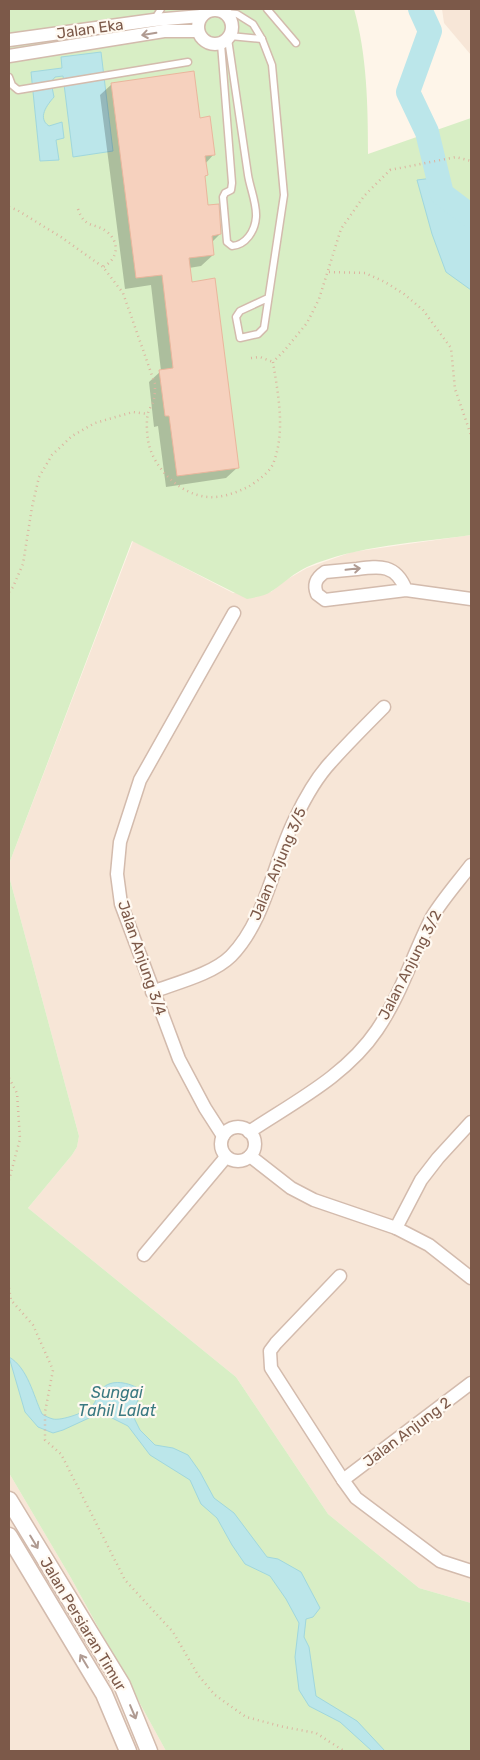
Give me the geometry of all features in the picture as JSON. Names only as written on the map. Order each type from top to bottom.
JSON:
[{"type":"street","name":"Jalan Eka","points":[[9,40],[154,20],[201,16],[213,10],[225,13]]},
{"type":"street","points":[[201,16],[198,23],[198,31],[206,42],[212,44],[226,39],[232,24],[230,18],[225,13]]},
{"type":"street","name":"Jalan Eka","points":[[9,56],[164,31],[198,31]]},
{"type":"street","points":[[406,590],[396,574],[388,569],[378,567],[325,572],[319,576],[315,583],[317,594],[325,600],[406,590],[471,599]]},
{"type":"street","name":"Jalan Anjung 3/4","points":[[223,1136],[205,1108],[179,1059],[152,992],[121,904],[117,874],[120,842],[140,780],[234,613]]},
{"type":"street","name":"Jalan Anjung 3/5","points":[[152,992],[213,968],[230,957],[245,939],[256,919],[294,819],[309,793],[330,763],[384,707]]},
{"type":"street","name":"Jalan Anjung 3/2","points":[[249,1132],[333,1077],[355,1057],[376,1032],[397,998],[421,939],[434,915],[471,865]]},
{"type":"street","points":[[396,1228],[422,1180],[438,1158],[471,1122]]},
{"type":"street","points":[[238,1128],[249,1132],[254,1144],[250,1156],[241,1161],[226,1157],[221,1147],[223,1136],[227,1131],[238,1128]]},
{"type":"street","points":[[250,1156],[291,1188],[314,1200],[396,1228],[429,1245],[471,1278]]},
{"type":"street","points":[[144,1255],[226,1157]]},
{"type":"street","points":[[340,1276],[276,1342],[270,1351],[271,1368],[342,1480],[356,1498],[440,1561],[471,1571]]},
{"type":"street","name":"Jalan Anjung 2","points":[[342,1480],[471,1383]]},
{"type":"street","name":"Jalan Persiaran Timur","points":[[9,1500],[122,1685],[149,1751]]},
{"type":"street","name":"Jalan Persiaran Timur","points":[[9,1536],[104,1694],[128,1751]]},
{"type":"lane","points":[[154,20],[161,9]]},
{"type":"lane","points":[[267,9],[296,43]]},
{"type":"lane","points":[[225,13],[237,14],[253,24],[262,39],[272,65],[284,195],[264,328],[258,334],[240,338],[236,317],[240,311],[268,298]]},
{"type":"lane","points":[[226,39],[262,39]]},
{"type":"lane","points":[[226,39],[250,190],[256,216],[254,226],[247,240],[244,243],[232,246],[227,242],[223,197],[225,193],[232,190],[226,39]]},
{"type":"lane","points":[[9,77],[12,84],[18,90],[188,62]]},
{"type":"path","points":[[78,209],[80,216],[85,222],[107,232],[115,245],[114,258],[103,267]]},
{"type":"path","points":[[329,272],[372,276],[398,290],[423,310],[450,348],[455,389],[471,435]]},
{"type":"path","points":[[251,358],[260,356],[273,362]]},
{"type":"path","points":[[9,592],[23,564],[39,477],[52,455],[72,436],[95,423],[133,412],[148,414]]},
{"type":"path","points":[[9,1078],[17,1093],[20,1139],[9,1180]]},
{"type":"path","points":[[9,1288],[11,1300],[32,1325],[53,1370],[45,1412],[45,1440],[61,1454],[125,1580],[173,1632],[198,1675],[215,1695],[246,1717],[316,1733],[344,1751]]},
{"type":"shaded area","points":[[442,9],[471,9],[471,55],[444,23]]},
{"type":"shaded area","points":[[471,535],[471,1603],[419,1588],[328,1514],[236,1377],[28,1208],[72,1155],[77,1147],[79,1136],[9,876],[9,864],[133,541],[233,593],[271,592],[286,580],[307,568],[352,552]]},
{"type":"shaded area","points":[[9,1473],[71,1578],[166,1751],[9,1751]]},
{"type":"green space","points":[[9,9],[354,9],[364,62],[368,154],[471,118],[471,535],[367,549],[326,560],[293,575],[269,593],[247,599],[132,541],[9,864]]},
{"type":"green space","points":[[9,876],[79,1136],[77,1147],[72,1155],[28,1208],[236,1377],[328,1514],[419,1588],[471,1603],[471,1751],[166,1751],[71,1578],[9,1473]]},
{"type":"water","points":[[101,52],[113,151],[73,157],[63,76],[55,77],[51,82],[54,97],[43,115],[45,123],[49,126],[62,122],[64,138],[56,140],[59,160],[40,161],[31,72],[62,68],[61,57]]},
{"type":"water","points":[[433,178],[454,197],[471,206],[471,290],[446,272],[432,234],[417,180]]},
{"type":"water","name":"Sungai Tahil Lalat","points":[[9,1357],[21,1368],[42,1414],[53,1419],[68,1417],[90,1408],[101,1389],[110,1384],[126,1383],[136,1387],[138,1400],[132,1414],[140,1430],[155,1445],[173,1448],[188,1455],[214,1498],[234,1513],[267,1557],[278,1559],[301,1572],[320,1608],[313,1617],[306,1619],[304,1637],[309,1647],[316,1696],[357,1721],[385,1751],[372,1751],[340,1722],[309,1706],[299,1690],[295,1657],[299,1623],[286,1599],[270,1576],[245,1564],[217,1518],[201,1504],[190,1480],[150,1455],[128,1426],[106,1415],[89,1418],[53,1433],[38,1427],[25,1412]]},
{"type":"building","points":[[194,71],[200,118],[210,116],[215,155],[205,156],[208,175],[205,176],[208,205],[219,204],[221,234],[212,236],[214,255],[189,258],[192,282],[215,278],[239,468],[177,476],[169,416],[165,416],[159,370],[173,368],[162,275],[136,278],[111,83]]},
{"type":"waterway","points":[[420,9],[430,31],[408,92],[427,132],[442,194],[471,216]]}]
